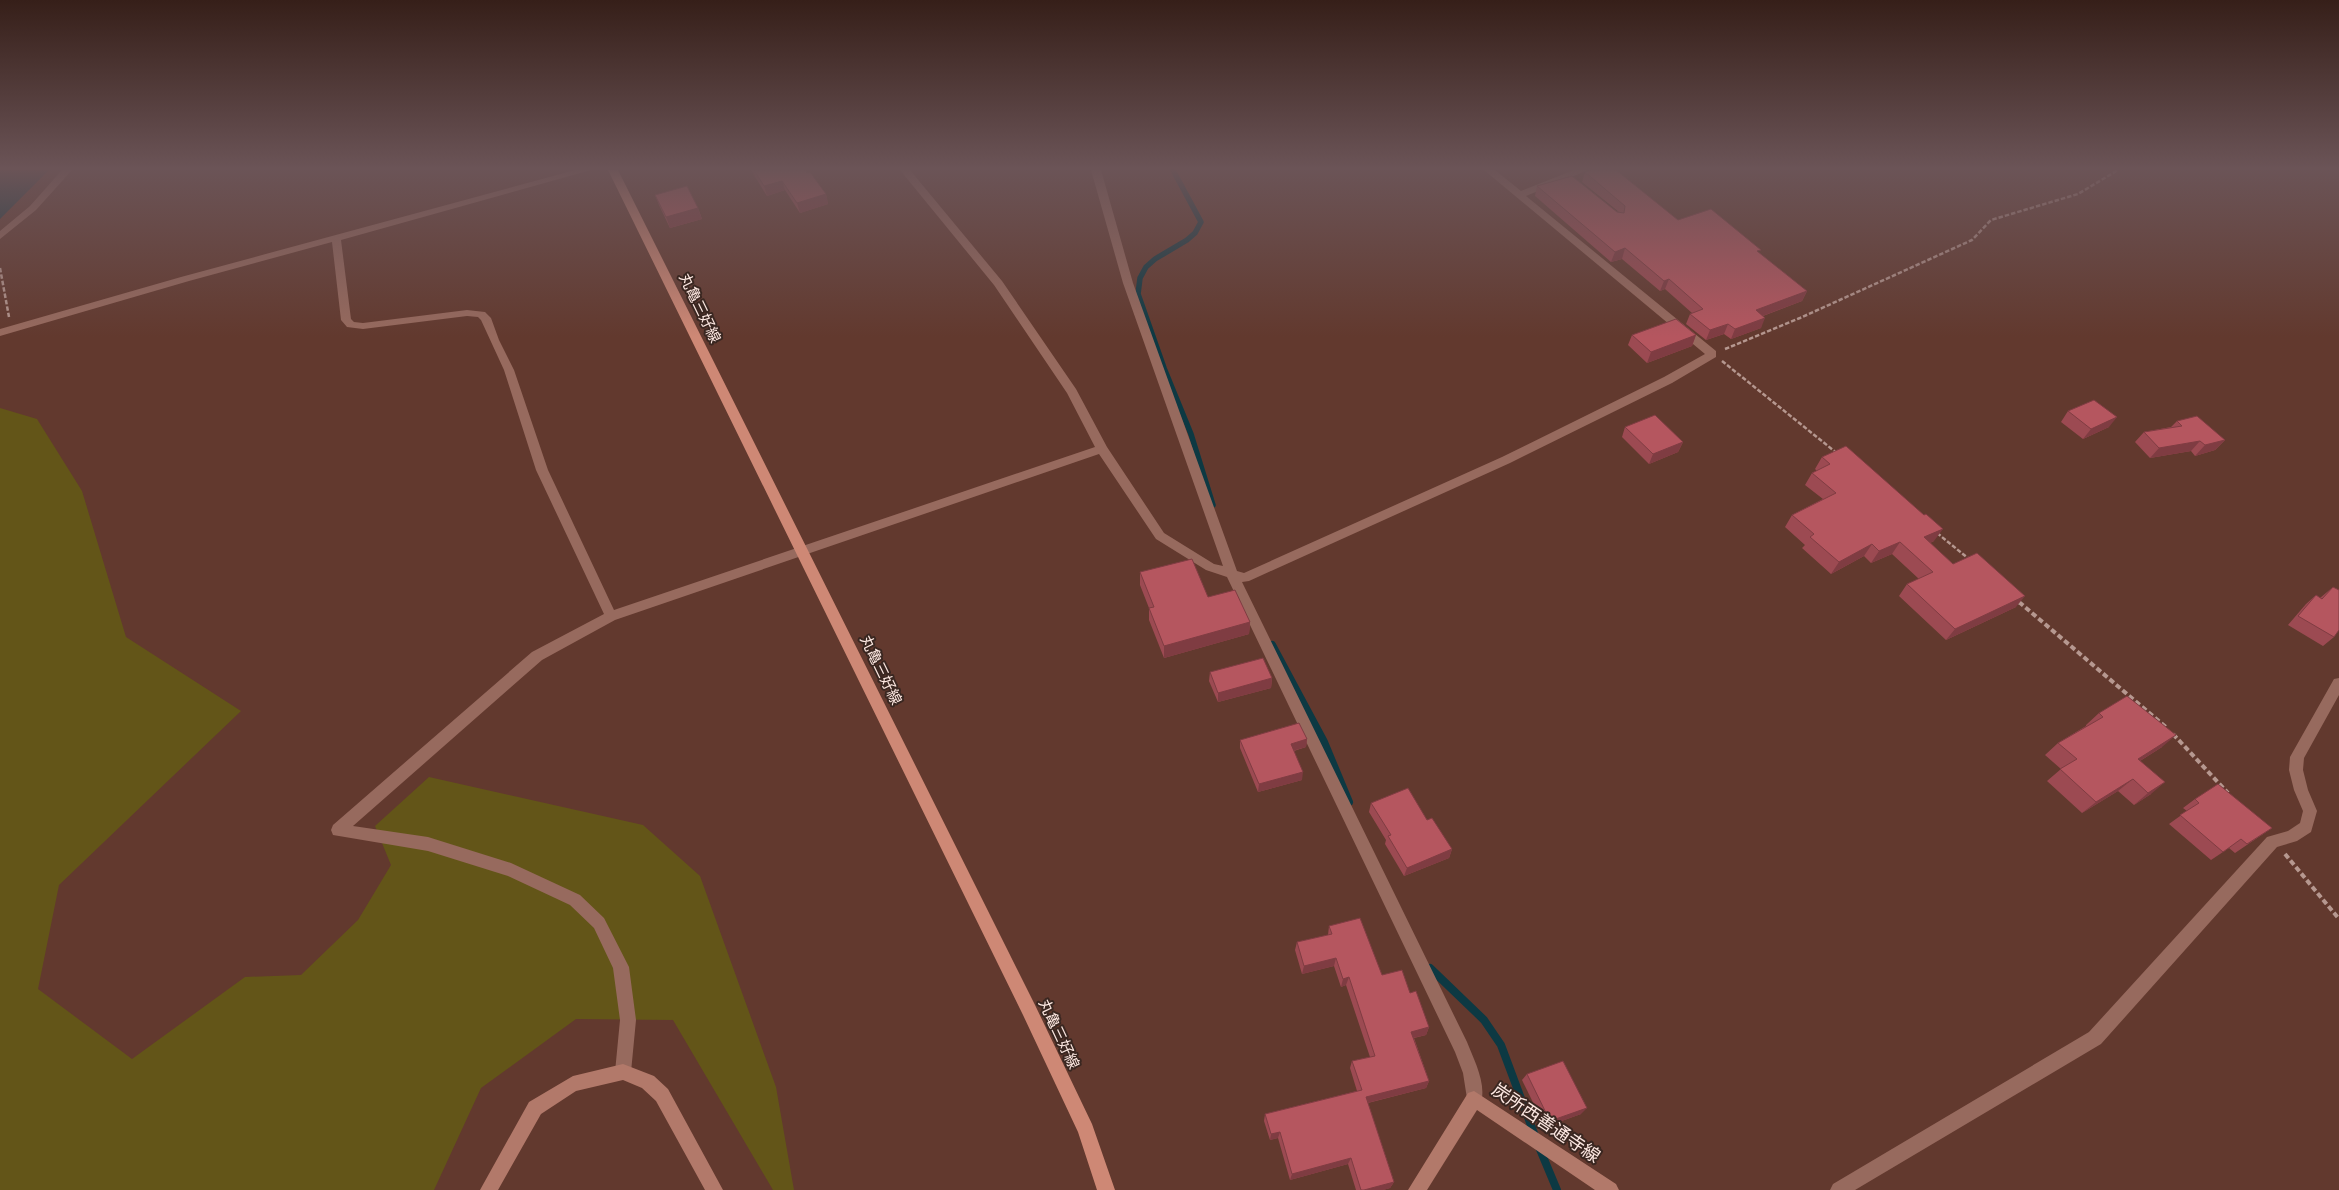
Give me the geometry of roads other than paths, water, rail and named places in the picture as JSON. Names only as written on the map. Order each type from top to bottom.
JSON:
[{"type":"main road","name":"丸亀三好線","points":[[640,226],[1034,1018],[1086,1130],[1106,1190]]},
{"type":"street","points":[[0,236],[12,226]]},
{"type":"street","points":[[0,333],[185,279],[385,226]]},
{"type":"street","points":[[951,226],[998,283],[1072,392],[1102,449],[1160,536],[1210,567],[1245,578],[1506,460],[1668,380],[1712,354],[1557,226]]},
{"type":"street","points":[[1114,226],[1128,283],[1232,574],[1461,1048],[1471,1073],[1474,1099]]},
{"type":"street","points":[[336,239],[346,320],[351,325],[363,326],[467,313],[481,314],[486,318],[494,340],[509,370],[542,470],[611,616]]},
{"type":"street","points":[[623,1072],[628,1020],[621,967],[599,923],[575,900],[511,870],[428,844],[338,830],[537,656],[611,616],[1102,449]]},
{"type":"street","points":[[1839,1190],[2095,1038],[2272,842],[2292,836],[2306,827],[2310,811],[2301,790],[2296,770],[2298,757],[2339,683]]},
{"type":"street","points":[[489,1190],[535,1108],[573,1084],[623,1072],[648,1082],[662,1095],[714,1190]]},
{"type":"street","name":"炭所西善通寺線","points":[[1417,1190],[1459,1126],[1474,1099],[1610,1190]]},
{"type":"waterway","points":[[1199,226],[1195,233],[1187,240],[1155,259],[1146,267],[1140,278],[1138,294],[1164,368],[1191,434],[1213,505]]},
{"type":"waterway","points":[[1272,645],[1324,742],[1349,802]]},
{"type":"waterway","points":[[1430,968],[1484,1020],[1501,1045],[1535,1136]]},
{"type":"waterway","points":[[1539,1147],[1557,1190]]}]
